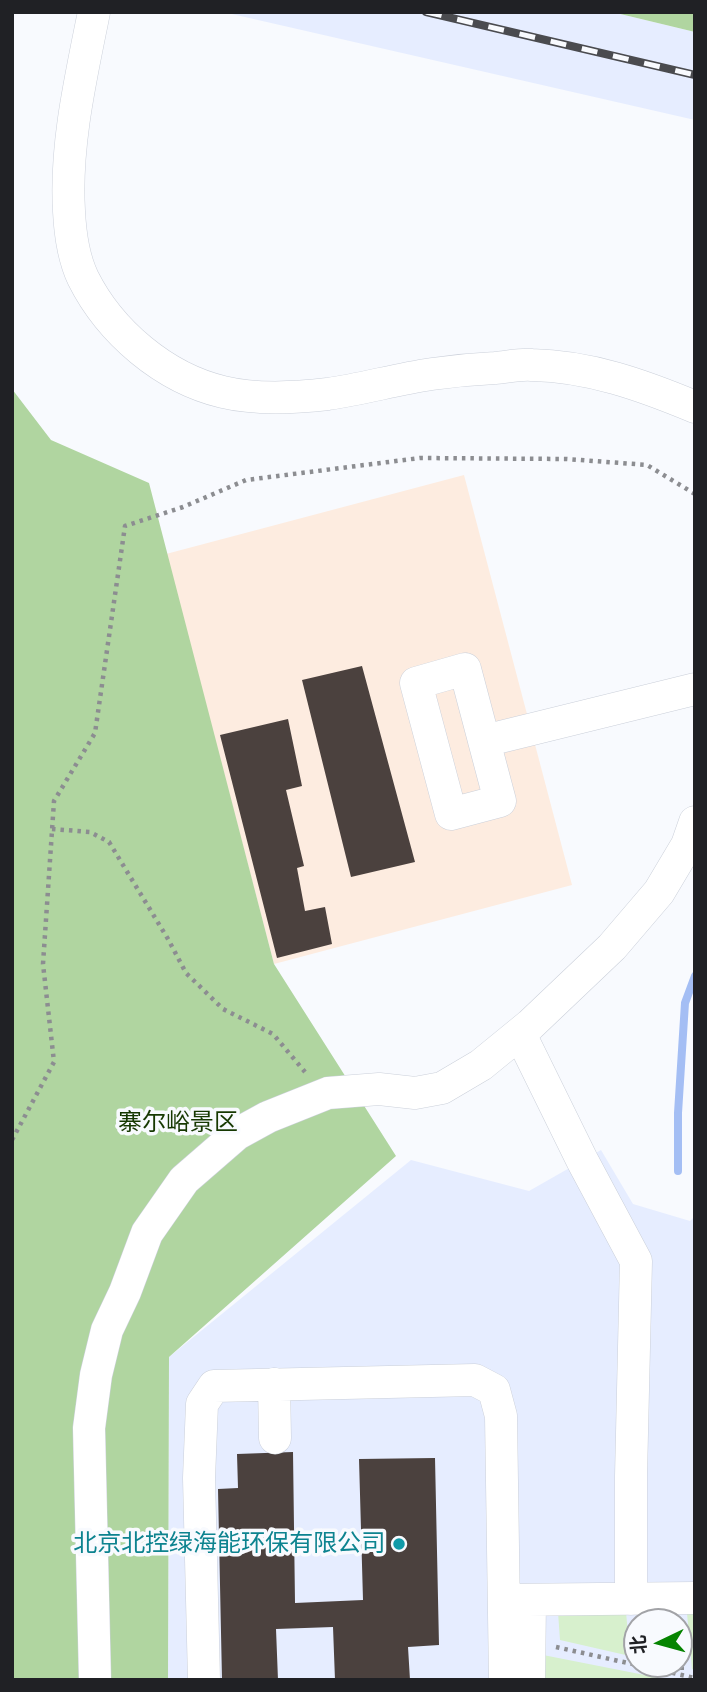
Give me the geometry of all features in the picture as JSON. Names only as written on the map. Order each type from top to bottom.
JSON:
[{"type":"street","points":[[94,12],[72,138],[69,212],[73,243],[83,277],[99,303],[117,327],[164,368],[221,392],[283,397],[329,394],[464,370],[530,365],[566,367],[621,379],[695,407]]},
{"type":"street","points":[[484,741],[695,689]]},
{"type":"street","points":[[95,1680],[89,1428],[96,1375],[107,1330],[125,1292],[147,1233],[184,1180],[237,1134],[268,1117],[328,1093],[379,1089],[415,1094],[442,1088],[481,1065],[520,1034],[612,947],[659,892],[687,845],[695,822]]},
{"type":"street","points":[[520,1034],[636,1261],[631,1599]]},
{"type":"street","points":[[204,1680],[199,1478],[202,1404],[214,1387],[475,1380],[494,1390],[501,1416],[517,1600],[530,1680]]},
{"type":"street","points":[[274,1384],[275,1438]]},
{"type":"street","points":[[517,1600],[687,1598]]},
{"type":"street","points":[[505,1680],[517,1600]]},
{"type":"path","points":[[12,1140],[54,1062],[43,964],[54,801],[95,733],[125,526],[183,507],[246,480],[420,458],[567,459],[647,465],[695,494]]},
{"type":"path","points":[[52,829],[90,832],[109,842],[169,939],[186,973],[223,1009],[273,1034],[302,1067],[319,1097]]},
{"type":"path","points":[[631,1599],[632,1608]]},
{"type":"path","points":[[547,1645],[623,1662]]},
{"type":"shaded area","points":[[223,12],[612,12],[695,32],[695,120]]},
{"type":"shaded area","points":[[464,475],[572,885],[274,964],[166,554]]},
{"type":"shaded area","name":"北京北控绿海能环保有限公司","points":[[601,1150],[633,1204],[690,1221],[695,1216],[695,1680],[168,1680],[169,1357],[411,1160],[529,1191]]},
{"type":"green space","points":[[612,12],[695,12],[695,32]]},
{"type":"green space","name":"寨尔峪景区","points":[[12,389],[51,440],[149,483],[274,964],[396,1156],[169,1357],[168,1680],[12,1680]]},
{"type":"green space","points":[[558,1612],[623,1612],[623,1654],[560,1640]]},
{"type":"green space","points":[[693,1613],[695,1613],[695,1670],[693,1669]]},
{"type":"green space","points":[[538,1654],[623,1671],[623,1678],[670,1680],[540,1680]]},
{"type":"building","points":[[362,666],[415,862],[351,877],[302,680]]},
{"type":"building","points":[[288,719],[302,786],[286,790],[304,866],[297,868],[305,911],[325,907],[332,944],[277,958],[220,735]]},
{"type":"building","name":"北京北控绿海能环保有限公司","points":[[293,1452],[295,1603],[363,1600],[359,1459],[435,1458],[439,1645],[408,1647],[410,1680],[335,1680],[333,1627],[276,1629],[278,1680],[222,1680],[218,1489],[238,1488],[237,1454]]},
{"type":"waterway","points":[[678,1171],[678,1113],[685,1003],[695,976]]},
{"type":"railway","points":[[426,12],[695,75]]},
{"type":"place","name":"北京北控绿海能环保有限公司","points":[[399,1544]]}]
